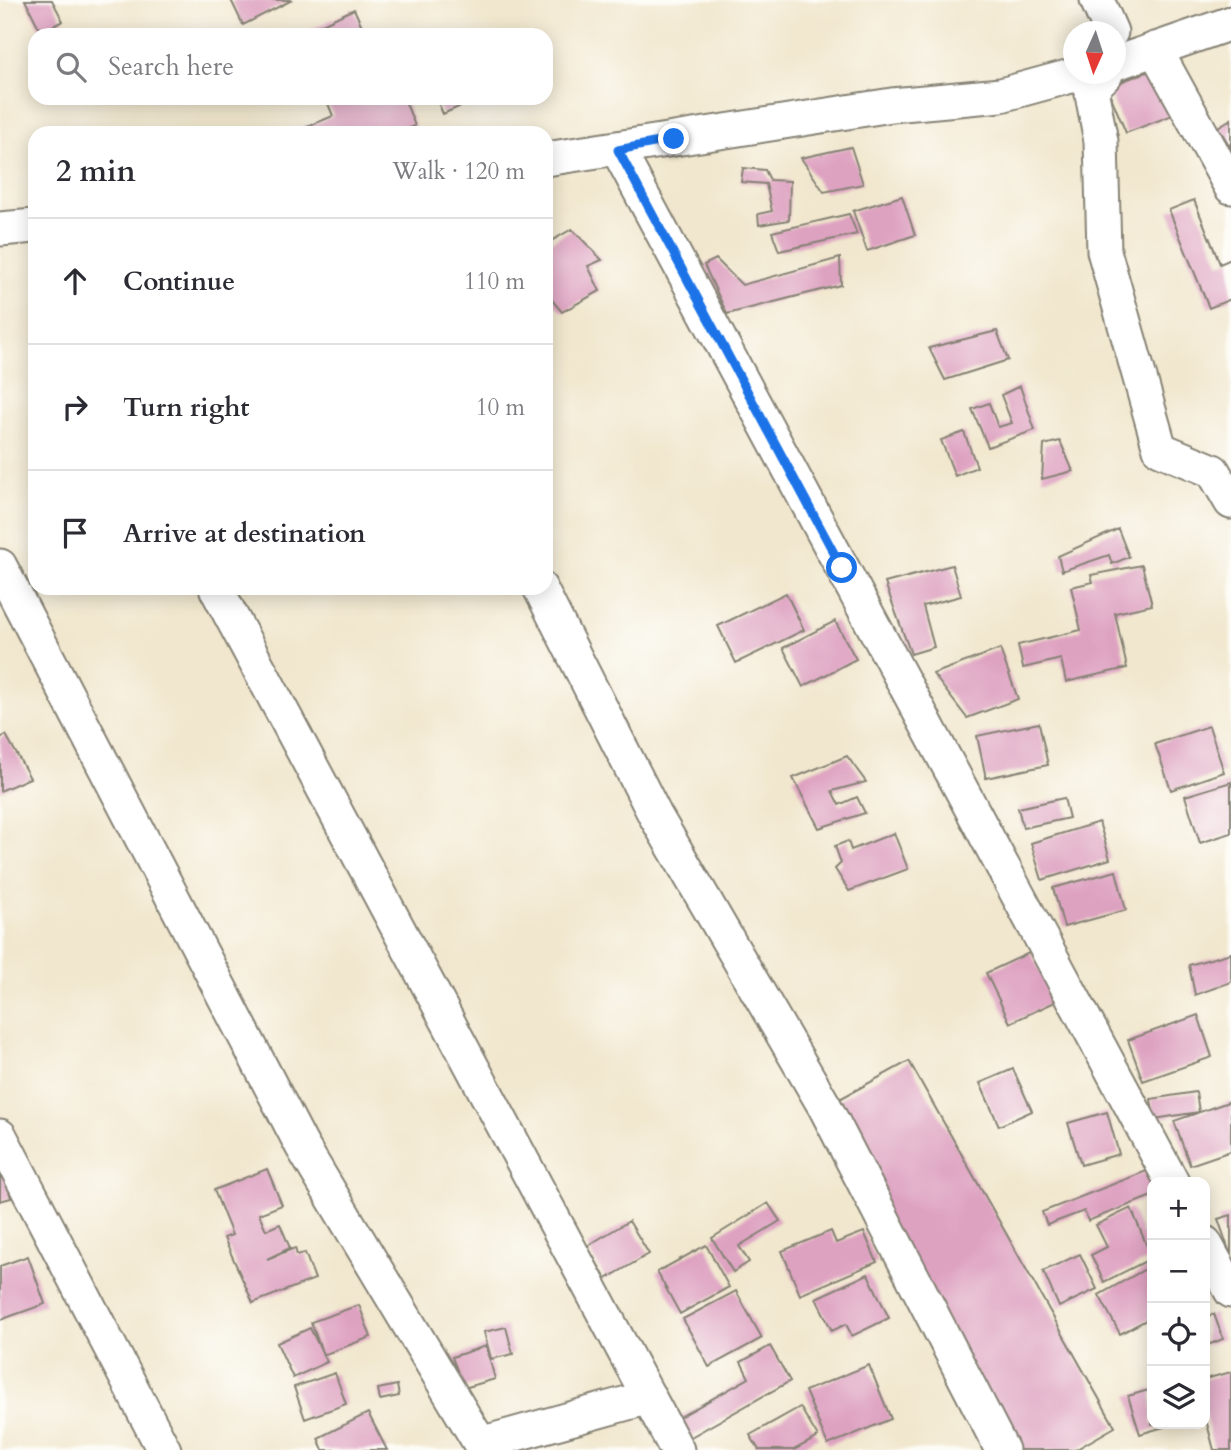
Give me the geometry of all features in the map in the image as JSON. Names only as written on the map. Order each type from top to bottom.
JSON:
[{"type":"street","points":[[1097,0],[1106,21]]},
{"type":"street","points":[[1126,59],[1231,23]]},
{"type":"street","points":[[1155,49],[1231,187]]},
{"type":"street","points":[[553,158],[892,105],[1001,94],[1063,78]]},
{"type":"street","points":[[1096,84],[1091,89],[1101,141],[1104,251],[1160,449],[1213,471],[1231,502]]},
{"type":"street","points":[[618,150],[1169,1177]]},
{"type":"street","points":[[0,566],[302,1146],[482,1447],[649,1397]]},
{"type":"street","points":[[220,595],[677,1450]]},
{"type":"street","points":[[544,595],[654,815],[825,1107],[1002,1450]]},
{"type":"street","points":[[0,1136],[164,1450]]},
{"type":"street","points":[[1210,1251],[1231,1291]]},
{"type":"building","points":[[25,0],[52,0],[63,21],[49,28],[39,28]]},
{"type":"building","points":[[231,0],[292,0],[243,25]]},
{"type":"building","points":[[354,9],[363,28],[314,28]]},
{"type":"building","points":[[1160,67],[1178,113],[1126,133],[1107,87],[1126,84],[1126,80]]},
{"type":"building","points":[[329,105],[407,105],[415,126],[309,126],[333,116]]},
{"type":"building","points":[[439,105],[463,105],[443,114]]},
{"type":"building","points":[[1231,119],[1231,148],[1218,127]]},
{"type":"building","points":[[851,147],[863,184],[824,192],[801,158]]},
{"type":"building","points":[[743,168],[765,170],[770,180],[790,181],[789,220],[759,225],[758,214],[772,211],[766,184],[741,182]]},
{"type":"building","points":[[902,196],[915,235],[867,251],[853,211]]},
{"type":"building","points":[[1194,200],[1220,264],[1231,259],[1231,299],[1209,308],[1169,210]]},
{"type":"building","points":[[849,214],[857,234],[779,251],[772,232]]},
{"type":"building","points":[[572,229],[602,260],[588,266],[600,291],[562,312],[553,301],[553,240]]},
{"type":"building","points":[[840,258],[841,285],[727,314],[704,265],[716,259],[742,285]]},
{"type":"building","points":[[997,331],[1008,360],[945,380],[929,348]]},
{"type":"building","points":[[1020,386],[1035,430],[988,447],[972,409],[989,403],[998,427],[1012,423],[1001,395]]},
{"type":"building","points":[[964,432],[977,467],[955,476],[941,440]]},
{"type":"building","points":[[1060,441],[1073,471],[1042,479],[1044,445]]},
{"type":"building","points":[[1118,529],[1129,557],[1112,564],[1109,555],[1062,571],[1058,556]]},
{"type":"building","points":[[952,565],[961,596],[923,606],[934,647],[911,654],[885,583]]},
{"type":"building","points":[[1142,565],[1152,605],[1115,613],[1127,668],[1066,682],[1061,659],[1023,668],[1018,645],[1081,630],[1071,587],[1093,582],[1091,575]]},
{"type":"building","points":[[786,593],[804,630],[736,663],[718,626]]},
{"type":"building","points":[[835,621],[856,659],[803,687],[783,648]]},
{"type":"building","points":[[1000,649],[1018,699],[967,718],[933,674]]},
{"type":"building","points":[[1039,723],[1048,765],[986,778],[977,736]]},
{"type":"building","points":[[1209,726],[1224,772],[1171,790],[1155,744]]},
{"type":"building","points":[[6,735],[30,778],[0,791],[0,738]]},
{"type":"building","points":[[847,756],[866,782],[832,791],[839,805],[857,797],[865,813],[819,828],[793,778]]},
{"type":"building","points":[[1231,782],[1231,833],[1200,843],[1185,796]]},
{"type":"building","points":[[1064,798],[1069,818],[1023,828],[1018,808]]},
{"type":"building","points":[[1099,822],[1110,859],[1042,880],[1031,843]]},
{"type":"building","points":[[894,833],[908,869],[849,891],[835,869],[841,863],[835,846],[848,841],[851,850]]},
{"type":"building","points":[[1116,871],[1126,910],[1064,927],[1053,888]]},
{"type":"building","points":[[1031,952],[1055,1002],[1010,1023],[986,973]]},
{"type":"building","points":[[1231,953],[1231,982],[1195,995],[1189,965]]},
{"type":"building","points":[[1198,1015],[1212,1057],[1143,1081],[1128,1040]]},
{"type":"building","points":[[909,1061],[1115,1427],[1075,1450],[1019,1450],[825,1107]]},
{"type":"building","points":[[1013,1069],[1032,1111],[999,1126],[980,1083]]},
{"type":"building","points":[[1196,1092],[1199,1112],[1154,1119],[1151,1099]]},
{"type":"building","points":[[1231,1101],[1231,1151],[1190,1165],[1174,1121]]},
{"type":"building","points":[[1107,1112],[1119,1154],[1081,1165],[1068,1123]]},
{"type":"building","points":[[0,1159],[11,1198],[0,1201]]},
{"type":"building","points":[[267,1169],[282,1205],[259,1214],[266,1230],[280,1224],[290,1248],[267,1259],[295,1248],[297,1255],[305,1253],[315,1279],[253,1303],[224,1238],[232,1235],[214,1190]]},
{"type":"building","points":[[1149,1170],[1152,1177],[1147,1177],[1147,1198],[1088,1221],[1084,1211],[1047,1225],[1042,1212]]},
{"type":"building","points":[[768,1203],[780,1221],[739,1246],[749,1262],[733,1272],[712,1238]]},
{"type":"building","points":[[1131,1208],[1147,1246],[1147,1260],[1104,1282],[1091,1255],[1107,1247],[1096,1225]]},
{"type":"building","points":[[1231,1215],[1231,1256],[1218,1219]]},
{"type":"building","points":[[629,1221],[649,1254],[606,1279],[587,1246]]},
{"type":"building","points":[[831,1231],[836,1243],[864,1232],[877,1262],[800,1295],[782,1251]]},
{"type":"building","points":[[706,1245],[729,1287],[680,1314],[657,1272]]},
{"type":"building","points":[[1080,1254],[1097,1289],[1059,1307],[1043,1271]]},
{"type":"building","points":[[28,1256],[45,1304],[0,1320],[0,1266]]},
{"type":"building","points":[[1147,1268],[1147,1320],[1120,1334],[1099,1295]]},
{"type":"building","points":[[868,1274],[889,1318],[852,1336],[846,1324],[832,1331],[816,1298]]},
{"type":"building","points":[[736,1291],[762,1338],[709,1367],[683,1319]]},
{"type":"building","points":[[359,1305],[371,1337],[323,1355],[311,1322]]},
{"type":"building","points":[[1214,1314],[1223,1339],[1210,1344],[1210,1315]]},
{"type":"building","points":[[506,1327],[513,1354],[491,1359],[484,1332]]},
{"type":"building","points":[[310,1328],[327,1362],[293,1378],[277,1343]]},
{"type":"building","points":[[486,1346],[495,1379],[464,1388],[452,1357]]},
{"type":"building","points":[[770,1346],[790,1381],[682,1442],[671,1422],[749,1378],[741,1362]]},
{"type":"building","points":[[869,1365],[891,1419],[828,1445],[805,1391]]},
{"type":"building","points":[[1231,1372],[1231,1450],[1214,1450],[1208,1429],[1210,1378]]},
{"type":"building","points":[[335,1373],[346,1404],[305,1419],[294,1387]]},
{"type":"building","points":[[397,1385],[399,1396],[380,1400],[378,1389]]},
{"type":"building","points":[[1147,1390],[1147,1429],[1157,1429],[1140,1434],[1128,1396]]},
{"type":"building","points":[[800,1407],[818,1437],[794,1450],[759,1450],[750,1435]]},
{"type":"building","points":[[368,1413],[387,1450],[323,1450],[318,1438]]},
{"type":"route","points":[[674,139],[618,150],[842,568]]}]
